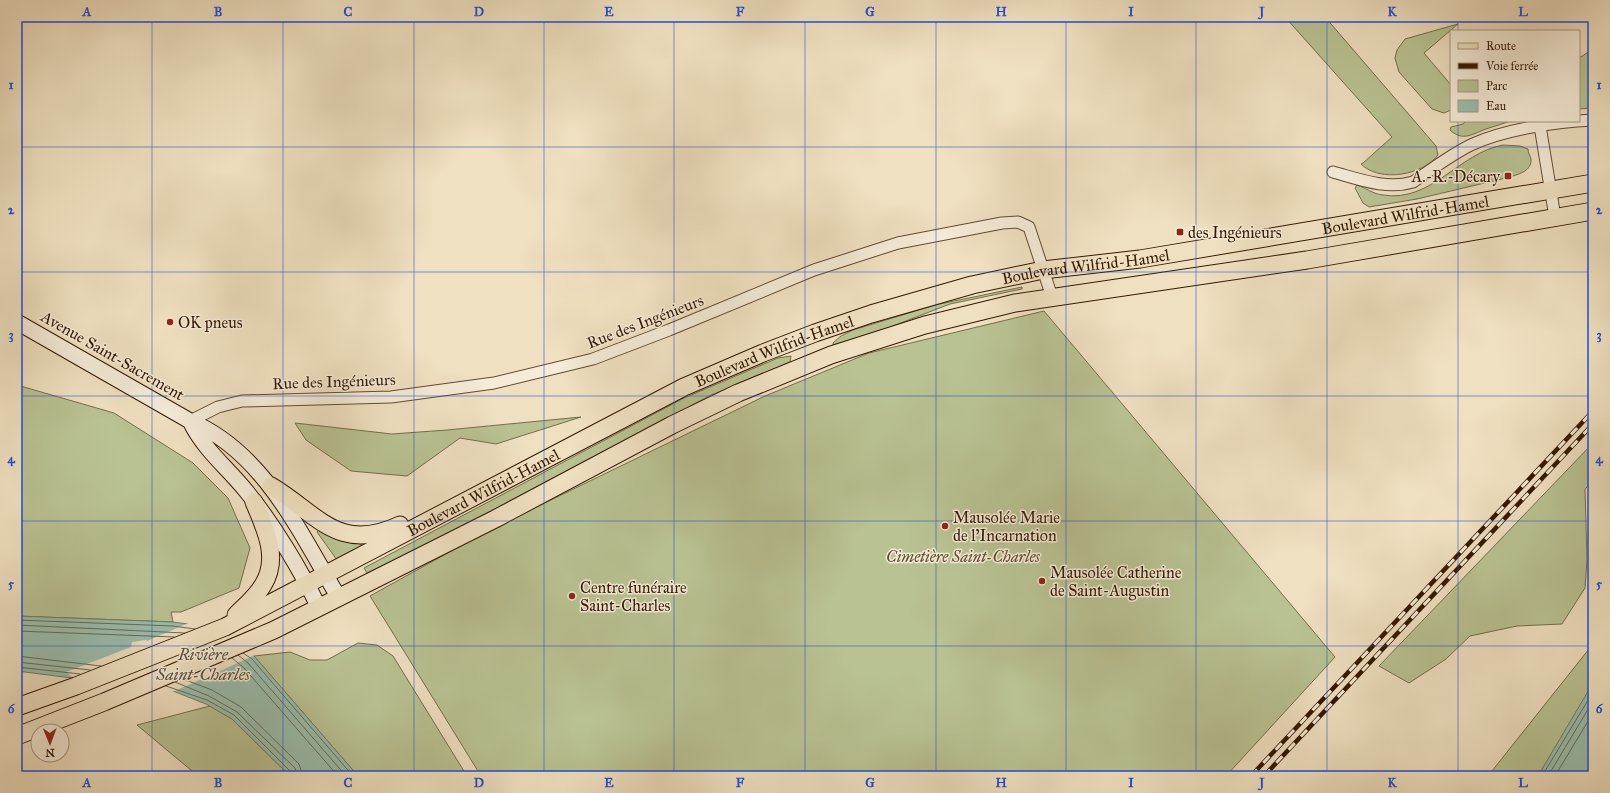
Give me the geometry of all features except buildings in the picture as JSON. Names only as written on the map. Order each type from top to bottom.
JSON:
[{"type":"main road","name":"Boulevard Wilfrid-Hamel","points":[[17,707],[76,686],[225,627],[443,511],[684,387],[763,353],[829,328],[921,299],[1043,270],[1140,259],[1593,183]]},
{"type":"main road","name":"Boulevard Wilfrid-Hamel","points":[[17,736],[104,702],[253,640],[495,519],[672,425],[777,376],[831,355],[925,325],[1015,303],[1307,260],[1593,211]]},
{"type":"main road","name":"Avenue Saint-Sacrement","points":[[17,322],[190,421],[207,428],[223,439],[253,466],[271,486],[339,598]]},
{"type":"main road","name":"Avenue Saint-Sacrement","points":[[190,421],[199,438],[254,502],[308,584],[319,608]]},
{"type":"main road","points":[[271,486],[290,498],[322,524],[333,530],[353,535],[374,534],[412,520],[443,511]]},
{"type":"main road","points":[[225,627],[256,596],[268,576],[271,546],[254,502]]},
{"type":"street","points":[[1580,121],[1593,120]]},
{"type":"street","points":[[1333,172],[1382,184],[1403,185],[1413,182],[1471,145],[1489,138],[1540,126],[1575,122]]},
{"type":"street","points":[[1540,126],[1554,217]]},
{"type":"street","name":"Rue des Ingénieurs","points":[[190,421],[218,407],[242,401],[391,397],[494,383],[585,361],[669,330],[814,270],[898,243],[1002,223],[1018,222],[1029,227],[1052,297]]},
{"type":"green space","points":[[1285,17],[1325,17],[1436,146],[1438,155],[1422,168],[1401,174],[1390,175],[1379,173],[1369,170],[1361,164],[1392,137]]},
{"type":"green space","points":[[1458,24],[1424,53],[1450,84],[1450,110],[1444,113],[1432,109],[1399,72],[1395,58],[1397,50],[1405,39]]},
{"type":"green space","points":[[1593,49],[1593,108],[1580,109],[1580,57]]},
{"type":"green space","points":[[1465,122],[1508,122],[1468,136],[1459,136],[1450,130],[1451,127],[1463,124]]},
{"type":"green space","points":[[1503,145],[1520,146],[1528,149],[1531,163],[1527,169],[1510,177],[1417,199],[1369,207],[1363,203],[1355,188],[1357,185],[1383,195],[1400,195],[1416,192],[1430,185],[1472,157]]},
{"type":"green space","points":[[1022,287],[1022,289],[950,304],[867,336],[833,345],[833,343],[841,336],[853,330],[935,305]]},
{"type":"green space","name":"Cimetière Saint-Charles","points":[[1044,311],[1335,657],[1226,776],[481,776],[370,596],[489,530],[765,396],[869,353]]},
{"type":"green space","points":[[791,356],[790,362],[709,396],[425,546],[367,573],[364,568],[684,398],[778,358]]},
{"type":"green space","points":[[17,385],[114,413],[193,463],[228,498],[250,548],[239,588],[181,612],[171,612],[173,622],[17,616]]},
{"type":"green space","points":[[581,417],[496,444],[460,438],[407,476],[351,471],[306,440],[295,423],[392,434]]},
{"type":"green space","points":[[1593,443],[1593,481],[1585,489],[1587,559],[1585,588],[1562,624],[1517,626],[1470,636],[1446,659],[1409,683],[1379,666]]},
{"type":"green space","points":[[320,529],[335,539],[361,544],[362,547],[337,560],[317,532]]},
{"type":"green space","points":[[358,643],[377,645],[393,656],[467,776],[358,776],[254,656],[290,652],[310,660],[327,660]]},
{"type":"green space","points":[[1593,644],[1593,685],[1538,776],[1488,776]]},
{"type":"green space","points":[[210,706],[232,719],[290,776],[198,776],[137,725]]},
{"type":"water","name":"Rivière Saint-Charles","points":[[17,616],[173,622],[217,628],[254,656],[358,776],[290,776],[232,719],[206,704],[173,691],[17,671]]},
{"type":"water","points":[[1593,685],[1593,776],[1538,776],[1590,688]]},
{"type":"pier","points":[[191,622],[216,626],[255,655],[218,672],[217,677],[202,679],[170,693],[76,680],[66,672],[131,647],[132,642],[147,641]]},
{"type":"railway","points":[[1251,776],[1593,411]]},
{"type":"railway","points":[[1264,776],[1593,424]]},
{"type":"place","name":"A.-R.-Décary","points":[[1508,176]]},
{"type":"place","name":"des Ingénieurs","points":[[1180,232]]},
{"type":"place","name":"OK pneus","points":[[170,322]]},
{"type":"place","name":"Mausolée Marie de l'Incarnation","points":[[945,526]]},
{"type":"place","name":"Mausolée Catherine de Saint-Augustin","points":[[1042,581]]},
{"type":"place","name":"Centre funéraire Saint-Charles","points":[[572,596]]}]
